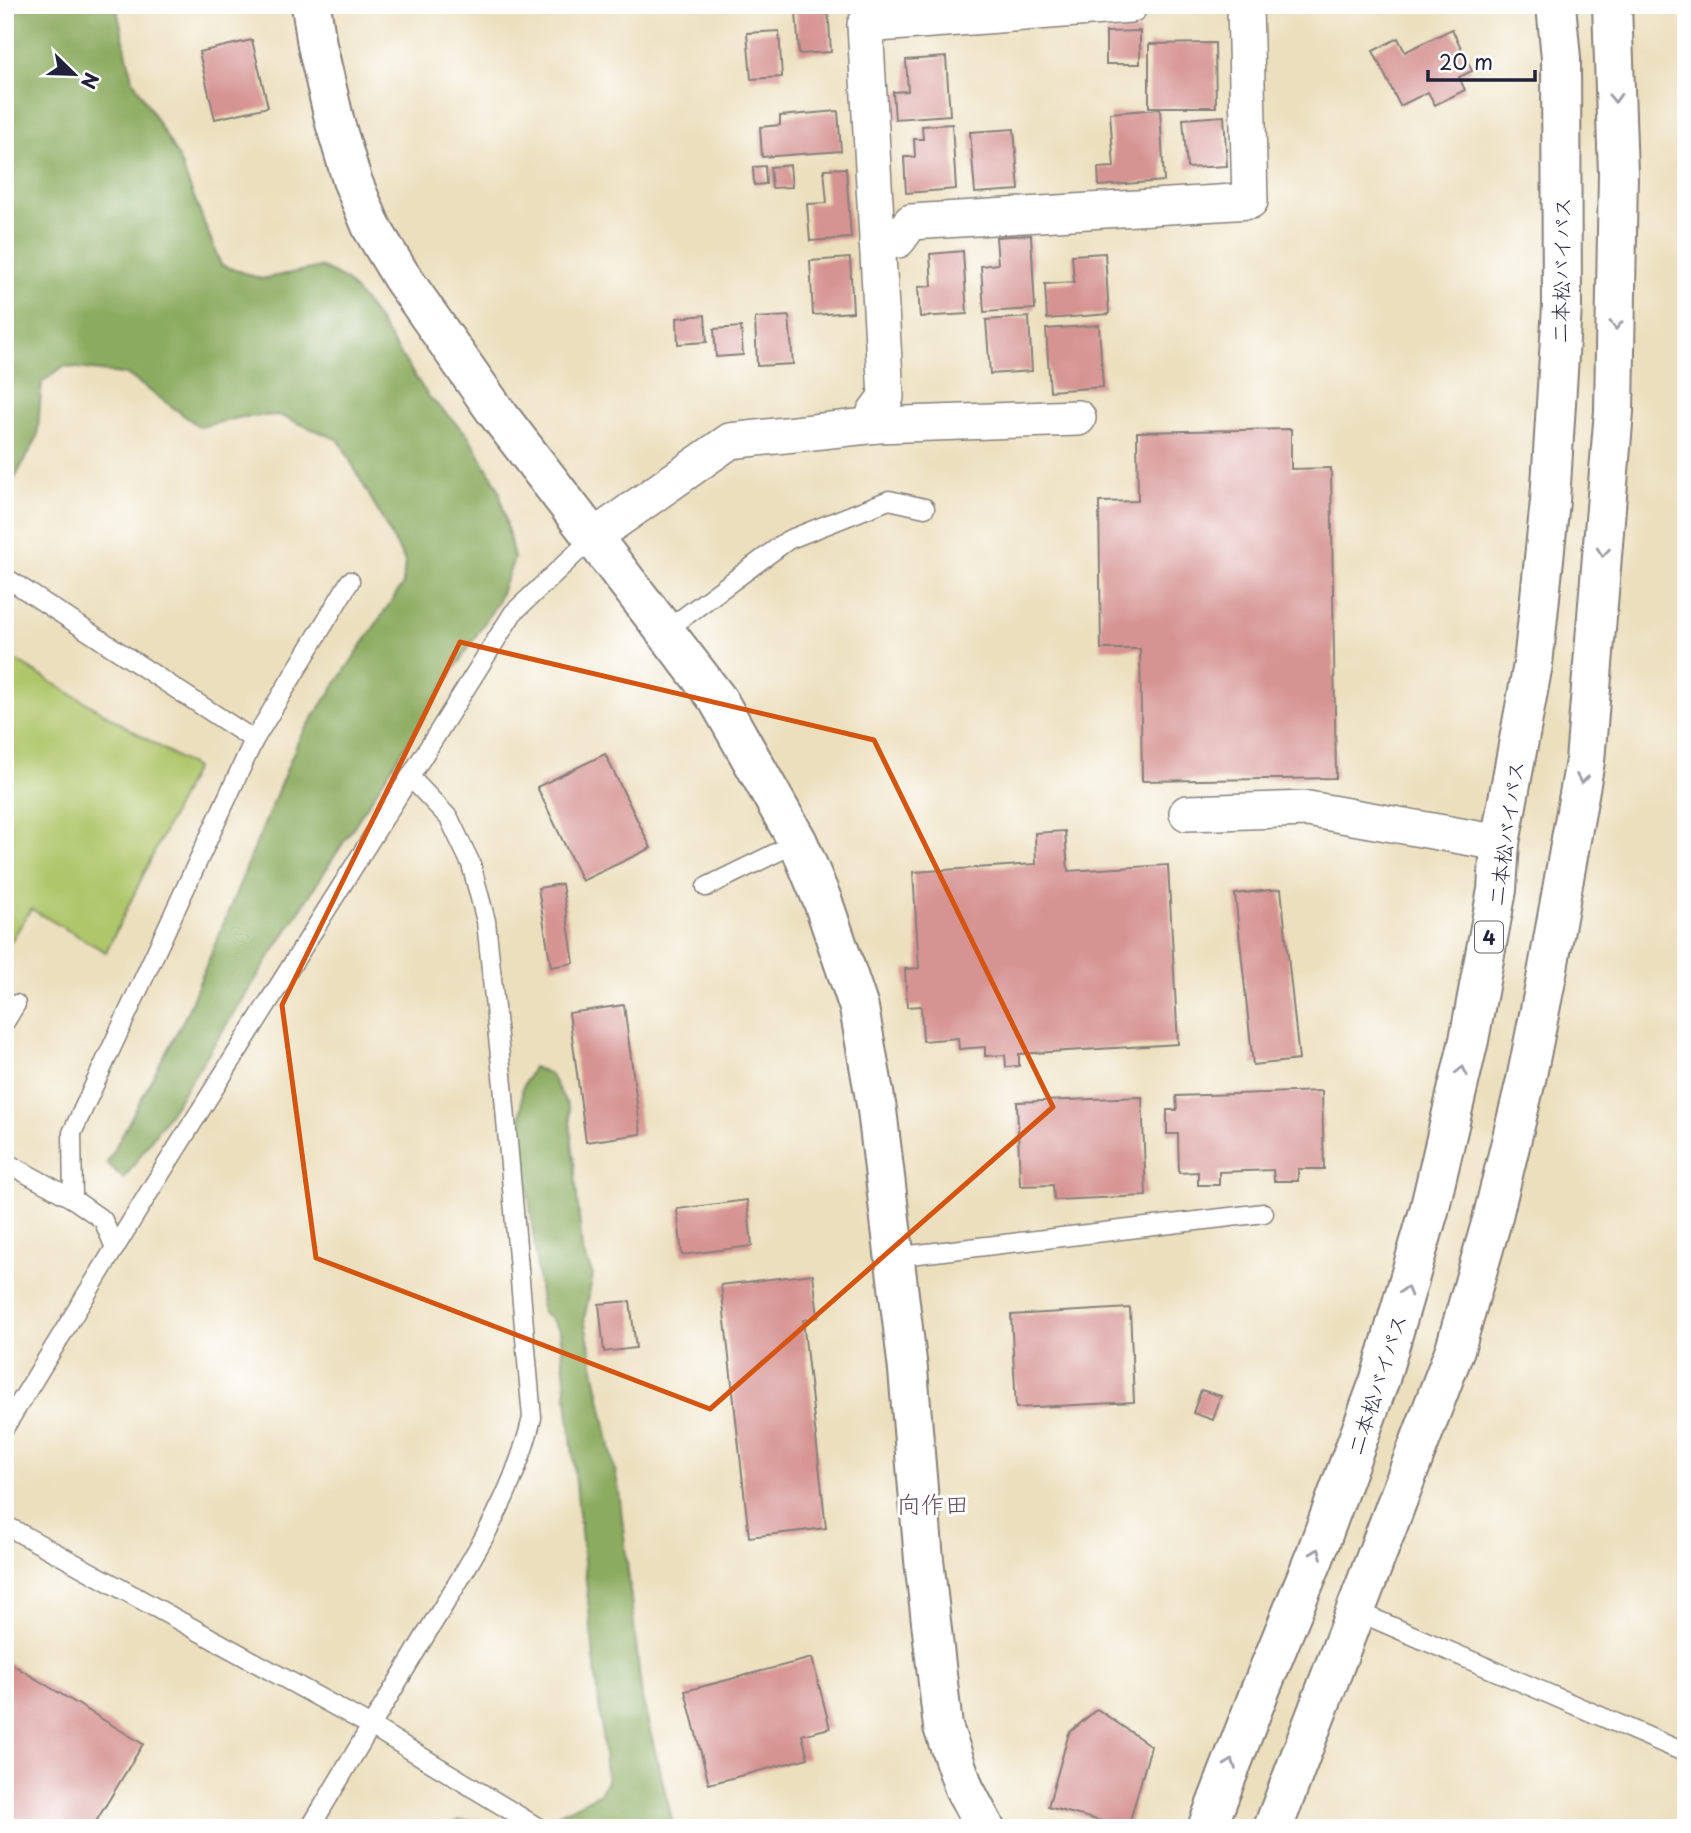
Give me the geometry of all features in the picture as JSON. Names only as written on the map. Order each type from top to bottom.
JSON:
[{"type":"main road","points":[[311,5],[335,124],[352,180],[372,229],[494,409],[718,700],[798,842],[823,902],[859,1008],[877,1110],[908,1370],[924,1560],[943,1727],[964,1788],[985,1828]]},
{"type":"main road","name":"二本松バイパス","points":[[1207,1828],[1315,1556],[1380,1379],[1429,1211],[1469,1040],[1497,891],[1500,843],[1534,664],[1550,501],[1562,306],[1561,58],[1556,5]]},
{"type":"main road","points":[[1273,1828],[1455,1349],[1492,1220],[1526,1080],[1545,985],[1585,761],[1614,411],[1618,173],[1612,5]]},
{"type":"street","points":[[877,425],[876,412],[886,397],[865,25],[1130,5]]},
{"type":"street","points":[[877,242],[898,240],[911,222],[1250,201],[1245,5]]},
{"type":"street","points":[[592,538],[730,441],[877,425],[1078,418]]},
{"type":"street","points":[[1187,813],[1308,809],[1500,843]]},
{"type":"lane","points":[[665,631],[788,540],[889,500],[925,508]]},
{"type":"lane","points":[[5,1427],[513,613],[592,538]]},
{"type":"lane","points":[[5,577],[254,740]]},
{"type":"lane","points":[[73,1199],[72,1133],[254,740],[350,581]]},
{"type":"lane","points":[[310,1828],[476,1553],[511,1487],[524,1452],[532,1418],[505,1098],[486,921],[471,864],[449,818],[410,777]]},
{"type":"lane","points":[[706,887],[798,842]]},
{"type":"lane","points":[[5,1022],[16,1004]]},
{"type":"lane","points":[[5,1162],[73,1199],[103,1220],[115,1248]]},
{"type":"lane","points":[[893,1257],[1264,1213]]},
{"type":"lane","points":[[5,1525],[371,1726],[539,1828]]},
{"type":"lane","points":[[1356,1611],[1686,1753]]},
{"type":"highlighted area","points":[[460,642],[874,740],[1053,1107],[710,1409],[316,1258],[282,1005]]},
{"type":"green space","points":[[5,5],[116,5],[132,78],[178,157],[221,265],[261,279],[321,267],[346,280],[369,307],[428,396],[468,435],[499,489],[514,559],[497,603],[175,1105],[124,1179],[107,1163],[186,1015],[299,739],[403,584],[405,561],[339,440],[279,415],[242,417],[200,427],[128,375],[64,366],[42,382],[37,438],[5,496]]},
{"type":"green space","points":[[5,654],[195,768],[106,952],[31,909],[5,951]]},
{"type":"green space","points":[[533,1067],[550,1074],[569,1108],[582,1250],[593,1275],[584,1319],[619,1491],[642,1698],[674,1828],[446,1828],[459,1820],[540,1824],[599,1794],[607,1781],[560,1331],[542,1312],[521,1124],[522,1089]]},
{"type":"building","points":[[828,9],[831,52],[799,54],[796,11]]},
{"type":"building","points":[[1452,29],[1472,71],[1459,77],[1465,90],[1435,105],[1428,92],[1400,106],[1373,51],[1398,38],[1405,52]]},
{"type":"building","points":[[779,31],[782,77],[751,79],[747,33]]},
{"type":"building","points":[[1140,31],[1140,64],[1106,64],[1106,32]]},
{"type":"building","points":[[252,40],[268,107],[215,119],[199,52]]},
{"type":"building","points":[[1215,43],[1216,107],[1149,107],[1149,44]]},
{"type":"building","points":[[946,57],[950,115],[895,119],[893,92],[908,91],[906,60]]},
{"type":"building","points":[[1160,109],[1164,181],[1099,186],[1098,168],[1114,167],[1110,113]]},
{"type":"building","points":[[838,111],[841,151],[762,157],[760,127],[780,125],[780,116]]},
{"type":"building","points":[[1224,116],[1227,166],[1187,168],[1183,119]]},
{"type":"building","points":[[952,124],[956,189],[906,193],[904,157],[915,157],[914,139],[923,139],[922,126]]},
{"type":"building","points":[[1014,129],[1019,190],[975,193],[970,132]]},
{"type":"building","points":[[790,165],[792,187],[772,188],[770,167]]},
{"type":"building","points":[[765,166],[766,184],[754,185],[753,167]]},
{"type":"building","points":[[846,168],[851,238],[810,241],[807,204],[827,203],[824,169]]},
{"type":"building","points":[[1031,235],[1035,309],[984,312],[981,266],[998,264],[996,237]]},
{"type":"building","points":[[963,251],[967,314],[920,317],[918,287],[932,286],[930,254]]},
{"type":"building","points":[[1105,253],[1109,314],[1047,319],[1045,284],[1074,282],[1072,255]]},
{"type":"building","points":[[850,258],[853,312],[813,315],[810,261]]},
{"type":"building","points":[[705,315],[707,342],[678,344],[677,318]]},
{"type":"building","points":[[789,316],[793,364],[757,366],[755,318]]},
{"type":"building","points":[[1029,317],[1032,371],[990,374],[986,320]]},
{"type":"building","points":[[1099,325],[1103,387],[1050,391],[1046,329]]},
{"type":"building","points":[[741,327],[743,355],[716,357],[714,329]]},
{"type":"building","points":[[1291,429],[1291,469],[1331,468],[1336,778],[1142,781],[1140,649],[1101,649],[1099,502],[1138,501],[1137,432]]},
{"type":"building","points":[[605,754],[651,848],[582,881],[537,787]]},
{"type":"building","points":[[1065,831],[1068,871],[1168,865],[1178,1044],[1019,1054],[1019,1066],[1006,1067],[1005,1055],[985,1056],[985,1047],[959,1049],[958,1038],[923,1041],[921,1006],[907,1007],[905,969],[919,968],[913,872],[1036,864],[1035,833]]},
{"type":"building","points":[[562,884],[574,963],[551,967],[538,888]]},
{"type":"building","points":[[1281,889],[1299,1060],[1253,1065],[1235,894]]},
{"type":"building","points":[[624,1005],[641,1134],[586,1142],[569,1013]]},
{"type":"building","points":[[1322,1091],[1324,1169],[1298,1169],[1298,1181],[1274,1181],[1273,1170],[1219,1172],[1219,1185],[1198,1185],[1198,1172],[1179,1173],[1178,1134],[1167,1134],[1167,1110],[1177,1110],[1176,1096]]},
{"type":"building","points":[[1142,1097],[1146,1196],[1054,1200],[1053,1185],[1020,1186],[1017,1102]]},
{"type":"building","points":[[747,1200],[752,1246],[682,1255],[677,1209]]},
{"type":"building","points":[[813,1274],[818,1317],[803,1320],[826,1528],[749,1537],[721,1285]]},
{"type":"building","points":[[630,1301],[636,1348],[604,1352],[599,1304]]},
{"type":"building","points":[[1130,1308],[1134,1402],[1016,1408],[1011,1315]]},
{"type":"building","points":[[1201,1390],[1221,1396],[1213,1420],[1193,1413]]},
{"type":"building","points":[[812,1658],[830,1728],[802,1735],[808,1758],[709,1784],[685,1691]]},
{"type":"building","points":[[5,1660],[143,1744],[92,1828],[5,1828]]},
{"type":"building","points":[[1097,1709],[1151,1746],[1128,1828],[1048,1807],[1069,1733]]},
{"type":"district","name":"向作田","points":[[933,1503]]}]
